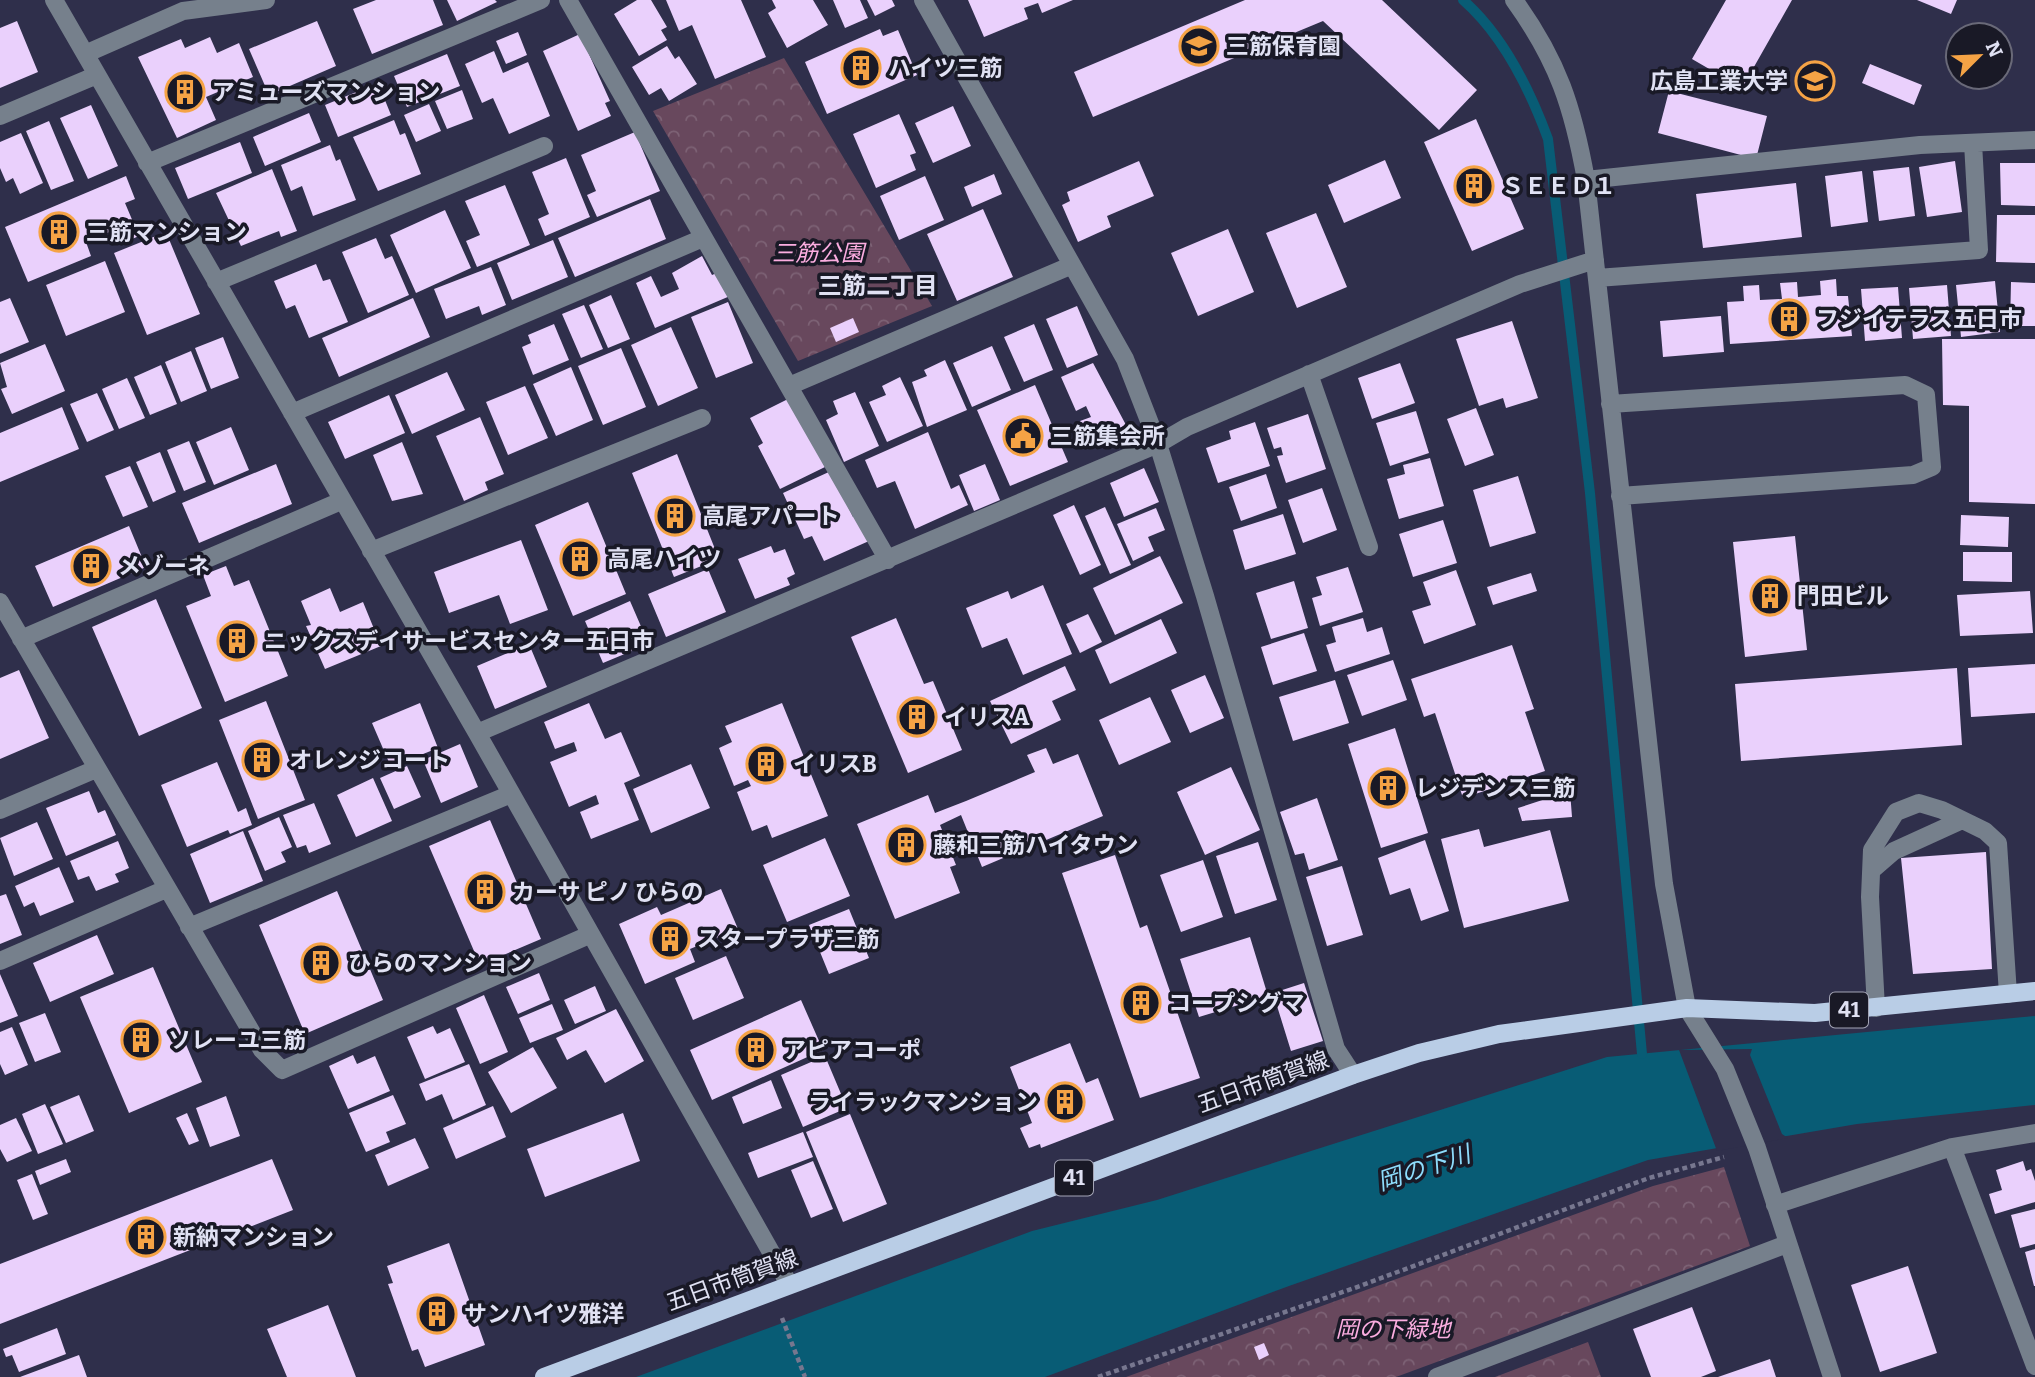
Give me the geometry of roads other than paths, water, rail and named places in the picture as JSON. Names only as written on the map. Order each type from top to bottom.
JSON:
[{"type":"main road","name":"五日市筒賀線","points":[[544,1377],[1353,1074],[1468,1041],[1687,1007],[1815,1013],[2035,991]]},
{"type":"street","points":[[54,0],[512,794],[589,936],[789,1284]]},
{"type":"street","points":[[85,54],[183,10],[266,0]]},
{"type":"street","points":[[147,163],[541,0]]},
{"type":"street","points":[[568,0],[888,560]]},
{"type":"street","points":[[923,0],[1070,266],[1125,359],[1158,444],[1336,1049],[1353,1074]]},
{"type":"street","points":[[1514,0],[1537,32],[1569,99],[1587,180],[1593,267],[1611,404],[1663,871],[1687,1007],[1725,1069],[1757,1148],[1832,1377]]},
{"type":"street","points":[[0,116],[97,75]]},
{"type":"street","points":[[1587,180],[1920,145],[2035,140]]},
{"type":"street","points":[[477,733],[888,560],[1158,444],[1187,427],[1541,277],[1593,267],[1979,250],[1973,143]]},
{"type":"street","points":[[216,282],[544,146]]},
{"type":"street","points":[[292,413],[703,238]]},
{"type":"street","points":[[789,386],[1070,266]]},
{"type":"street","points":[[1310,374],[1369,547]]},
{"type":"street","points":[[1611,404],[1905,385],[1926,395],[1932,467],[1913,475],[1620,496]]},
{"type":"street","points":[[371,551],[702,418]]},
{"type":"street","points":[[21,639],[341,501]]},
{"type":"street","points":[[0,603],[262,1050],[282,1070],[589,936]]},
{"type":"street","points":[[0,810],[96,769]]},
{"type":"street","points":[[189,927],[512,794]]},
{"type":"street","points":[[1876,1008],[1872,850],[1896,812],[1919,803],[1985,831],[1998,843],[2008,994]]},
{"type":"street","points":[[1872,870],[1894,851],[1962,820]]},
{"type":"street","points":[[0,961],[166,889]]},
{"type":"street","points":[[1775,1205],[1952,1147],[2035,1133]]},
{"type":"street","points":[[1952,1147],[2034,1359]]},
{"type":"street","points":[[1437,1377],[1787,1244]]},
{"type":"water","name":"岡の下川","points":[[2035,1016],[2035,1105],[1857,1124],[1648,1160],[1289,1286],[1045,1377],[636,1377],[1032,1231],[1157,1200],[1607,1057]]},
{"type":"waterway","points":[[1463,0],[1503,46],[1533,102],[1548,139],[1590,493],[1642,1054]]},
{"type":"place","name":"三筋保育園","points":[[1199,46]]},
{"type":"place","name":"ハイツ三筋","points":[[861,68]]},
{"type":"place","name":"広島工業大学","points":[[1815,81]]},
{"type":"place","name":"アミューズマンション","points":[[185,92]]},
{"type":"place","name":"ＳＥＥＤ１","points":[[1474,186]]},
{"type":"place","name":"三筋マンション","points":[[59,232]]},
{"type":"place","name":"フジイテラス五日市","points":[[1789,319]]},
{"type":"place","name":"三筋集会所","points":[[1023,436]]},
{"type":"place","name":"高尾アパート","points":[[675,516]]},
{"type":"place","name":"高尾ハイツ","points":[[580,559]]},
{"type":"place","name":"メゾーネ","points":[[91,566]]},
{"type":"place","name":"門田ビル","points":[[1770,596]]},
{"type":"place","name":"ニックスデイサービスセンター五日市","points":[[237,641]]},
{"type":"place","name":"イリスA","points":[[917,717]]},
{"type":"place","name":"オレンジコート","points":[[262,760]]},
{"type":"place","name":"イリスB","points":[[766,764]]},
{"type":"place","name":"レジデンス三筋","points":[[1388,788]]},
{"type":"place","name":"藤和三筋ハイタウン","points":[[906,845]]},
{"type":"place","name":"カーサ ピノ ひらの","points":[[485,892]]},
{"type":"place","name":"スタープラザ三筋","points":[[670,939]]},
{"type":"place","name":"ひらのマンション","points":[[321,963]]},
{"type":"place","name":"コープシグマ","points":[[1141,1003]]},
{"type":"place","name":"ソレーユ三筋","points":[[141,1040]]},
{"type":"place","name":"アピアコーポ","points":[[756,1050]]},
{"type":"place","name":"ライラックマンション","points":[[1065,1102]]},
{"type":"place","name":"新納マンション","points":[[146,1237]]},
{"type":"place","name":"サンハイツ雅洋","points":[[437,1314]]},
{"type":"district","name":"三筋二丁目","points":[[878,286]]},
{"type":"park label","name":"三筋公園","points":[[818,253]]},
{"type":"park label","name":"岡の下緑地","points":[[1393,1329]]}]
